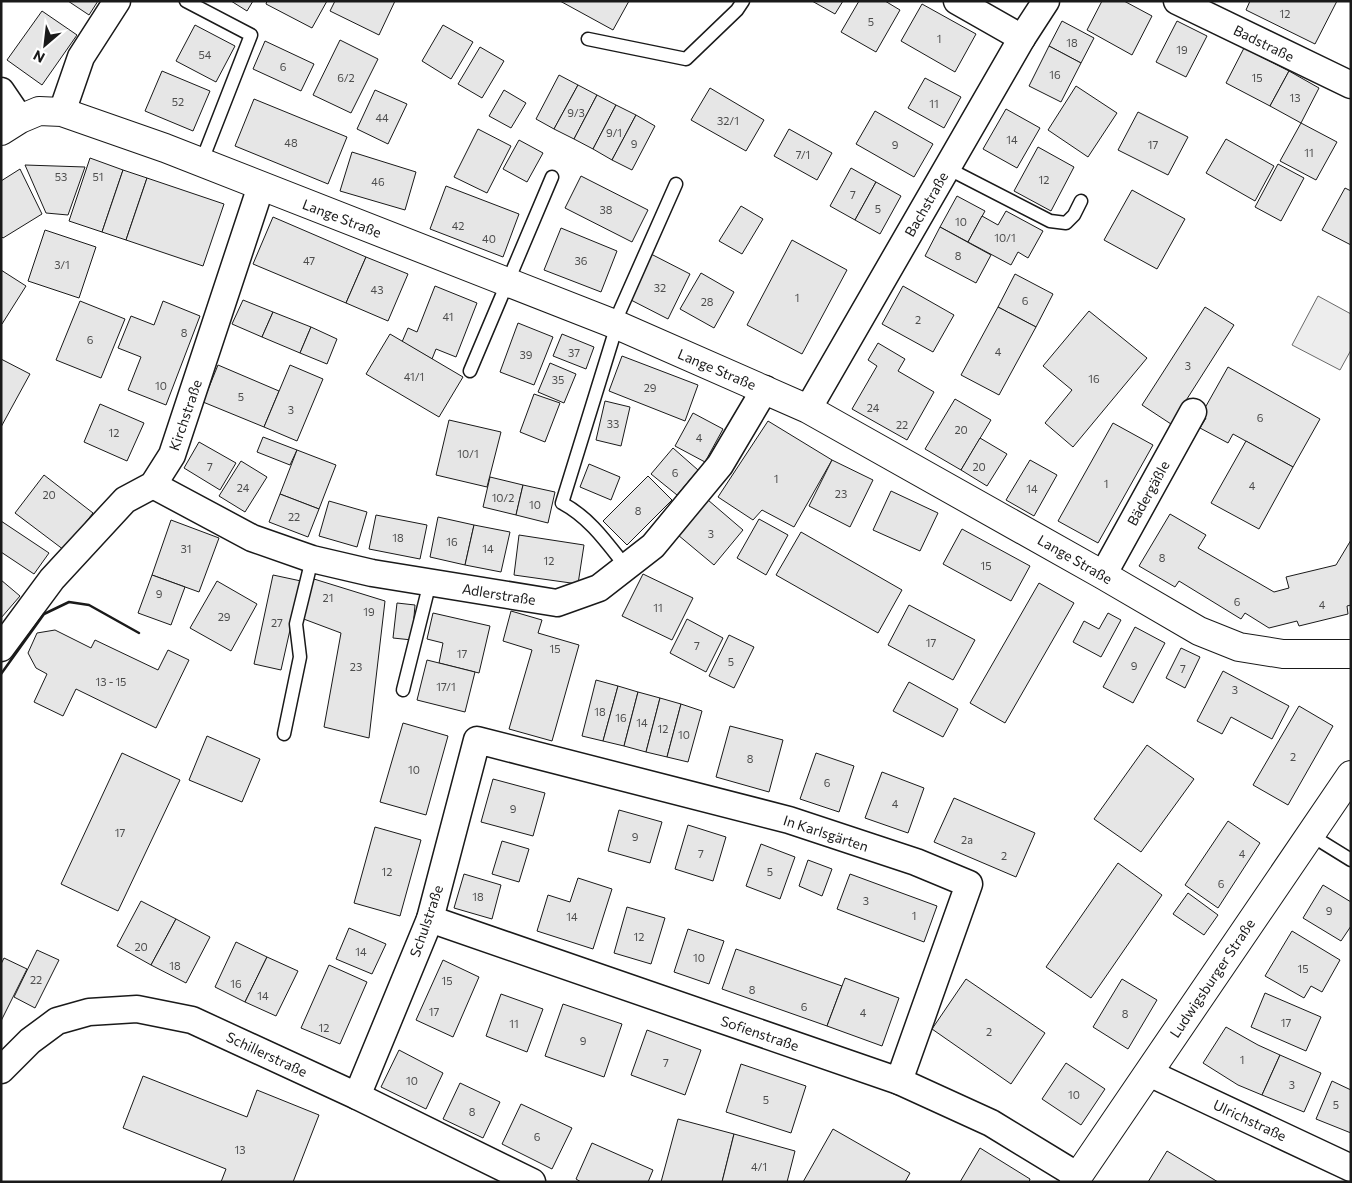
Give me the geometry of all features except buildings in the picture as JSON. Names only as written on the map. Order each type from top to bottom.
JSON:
[{"type":"main road","name":"Lange Straße","points":[[11,125],[38,111],[62,112],[202,163],[615,325],[808,409],[1199,631],[1239,647],[1283,654],[1351,654]]},
{"type":"main road","name":"Ludwigsburger Straße","points":[[1076,1179],[1351,775]]},
{"type":"street","points":[[62,112],[81,57],[118,1]]},
{"type":"street","points":[[956,1],[1022,38]]},
{"type":"street","name":"Bachstraße","points":[[808,409],[946,168],[1022,38],[1046,1]]},
{"type":"street","name":"Badstraße","points":[[1177,1],[1351,85]]},
{"type":"street","points":[[1,91],[11,125]]},
{"type":"street","name":"Kirchstraße","points":[[1,648],[52,580],[125,500],[153,485],[172,455],[261,186]]},
{"type":"street","name":"Adlerstraße","points":[[153,485],[252,538],[312,558],[372,572],[557,603],[599,588],[653,546],[720,465],[765,389]]},
{"type":"street","name":"Bädergäßle","points":[[1103,575],[1193,412]]},
{"type":"street","name":"Schulstraße","points":[[357,1096],[430,919],[477,740]]},
{"type":"street","name":"In Karlsgärten","points":[[477,740],[789,820],[916,862],[969,884],[899,1081]]},
{"type":"street","name":"Sofienstraße","points":[[430,919],[899,1081],[991,1123],[1076,1179]]},
{"type":"street","name":"Schillerstraße","points":[[1,1070],[30,1041],[57,1021],[88,1012],[137,1009],[192,1020],[357,1096],[532,1182]]},
{"type":"street","name":"Ulrichstraße","points":[[1149,1073],[1351,1168]]},
{"type":"lane","points":[[186,1],[251,35],[202,163]]},
{"type":"lane","points":[[588,39],[686,59],[737,10],[743,1]]},
{"type":"lane","points":[[946,168],[1050,222],[1066,223],[1074,215],[1081,201]]},
{"type":"lane","points":[[470,371],[552,178]]},
{"type":"lane","points":[[626,567],[594,527],[577,511],[562,502],[615,325],[676,184]]},
{"type":"lane","points":[[284,734],[300,657],[296,624],[312,558]]},
{"type":"lane","points":[[403,690],[430,582]]},
{"type":"lane","points":[[1310,834],[1351,860]]},
{"type":"shaded area","points":[[1318,296],[1351,314],[1351,350],[1340,370],[1292,345]]},
{"type":"wall","points":[[1,674],[44,614],[69,602],[89,605],[139,633]]}]
